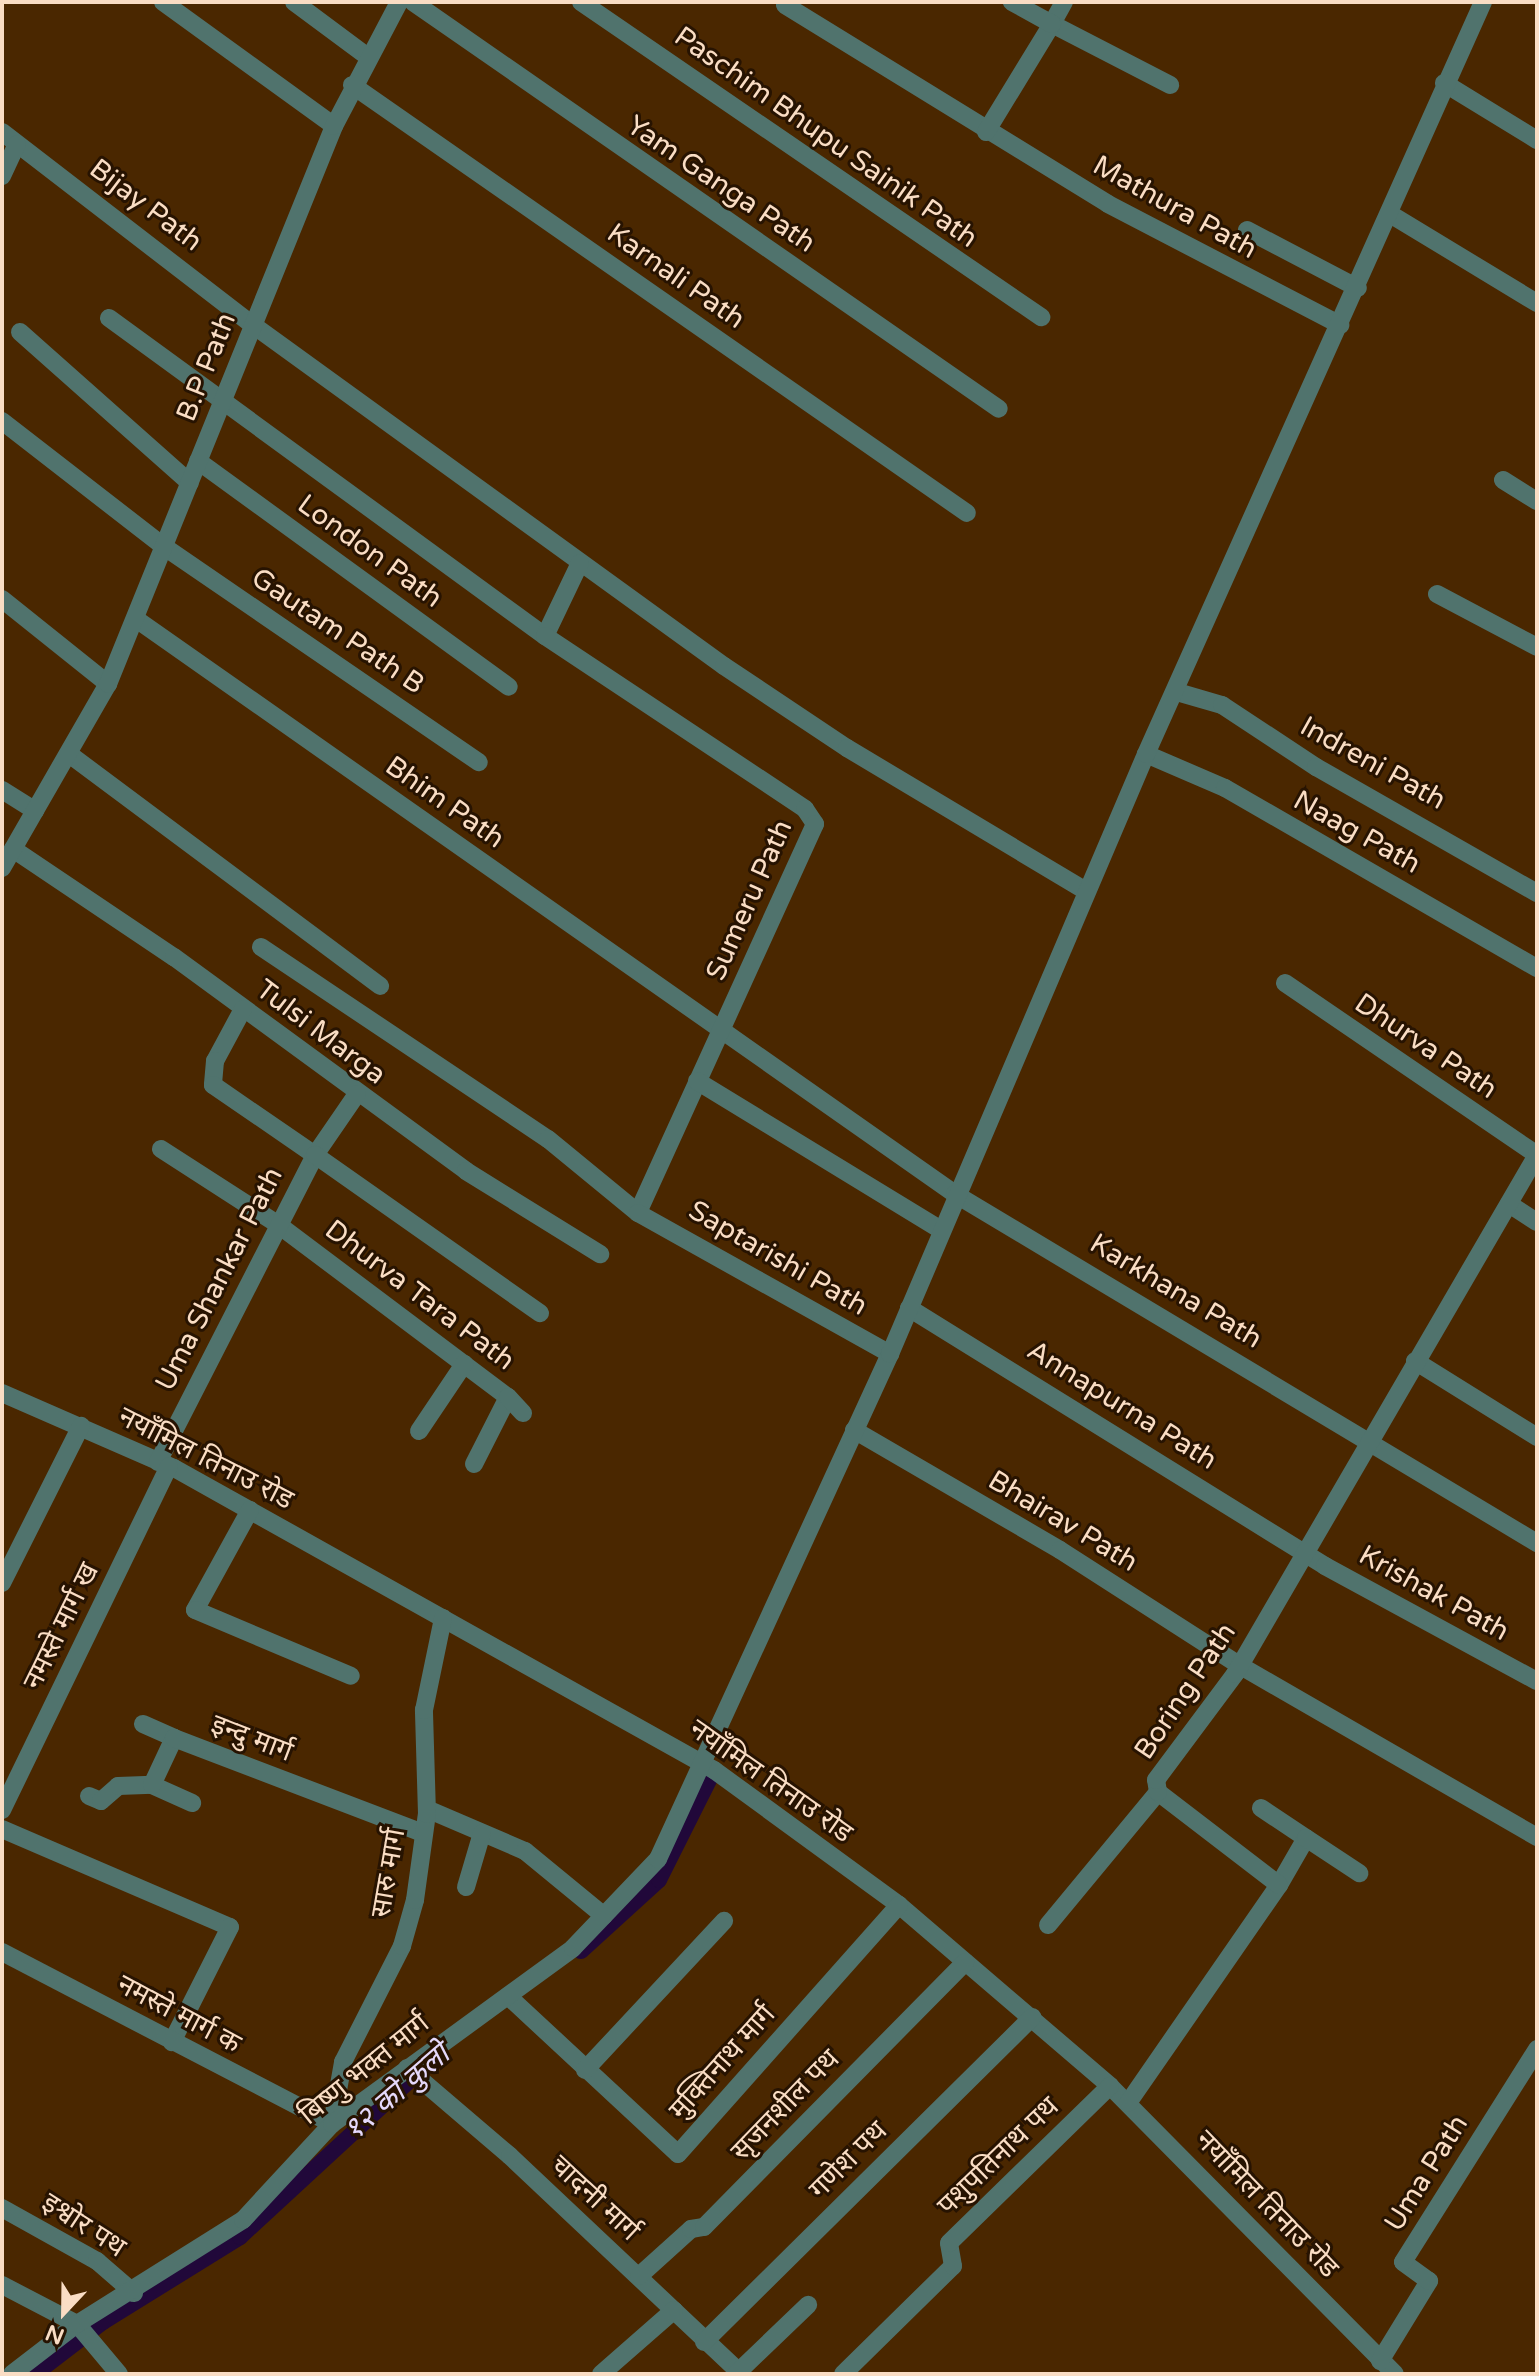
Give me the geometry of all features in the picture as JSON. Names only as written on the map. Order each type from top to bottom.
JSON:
[{"type":"street","points":[[163,2],[334,126]]},
{"type":"street","points":[[294,2],[368,57]]},
{"type":"street","name":"B.P Path","points":[[2,868],[108,684],[166,548],[198,461],[334,126],[352,85],[399,2]]},
{"type":"street","name":"Yam Ganga Path","points":[[413,2],[999,409]]},
{"type":"street","name":"Paschim Bhupu Sainik Path","points":[[581,2],[1041,317]]},
{"type":"street","points":[[1012,2],[1170,85]]},
{"type":"street","points":[[986,132],[1064,2]]},
{"type":"street","name":"बिष्णु भक्त मार्ग","points":[[12,2374],[77,2324],[134,2293],[243,2220],[332,2124],[412,2073],[512,2000],[573,1948],[658,1859],[890,1354],[955,1194],[1146,754],[1177,692],[1358,288],[1444,83],[1483,2]]},
{"type":"street","name":"Mathura Path","points":[[785,5],[986,132],[1108,204],[1340,325]]},
{"type":"street","points":[[1444,83],[1537,140]]},
{"type":"street","name":"Karnali Path","points":[[352,85],[967,513]]},
{"type":"street","name":"Bijay Path","points":[[2,132],[253,325],[510,506],[580,563],[847,748],[1086,891]]},
{"type":"street","points":[[2,176],[17,144]]},
{"type":"street","points":[[1390,214],[1537,303]]},
{"type":"street","name":"Mathura Path","points":[[1247,230],[1358,288]]},
{"type":"street","points":[[109,318],[224,398],[545,636],[580,563]]},
{"type":"street","points":[[20,332],[190,483]]},
{"type":"street","name":"Gautam Path B","points":[[2,421],[166,548],[479,762]]},
{"type":"street","name":"London Path","points":[[198,461],[509,687]]},
{"type":"street","points":[[1503,480],[1537,501]]},
{"type":"street","points":[[1437,594],[1537,647]]},
{"type":"street","points":[[2,599],[108,684]]},
{"type":"street","name":"Bhim Path","points":[[136,619],[955,1194]]},
{"type":"street","name":"Sumeru Path","points":[[545,636],[814,816],[722,1031],[638,1213]]},
{"type":"street","name":"Indreni Path","points":[[1177,692],[1222,705],[1316,767],[1537,893]]},
{"type":"street","points":[[69,754],[380,986]]},
{"type":"street","name":"Naag Path","points":[[1146,754],[1225,788],[1537,968]]},
{"type":"street","points":[[2,790],[35,811]]},
{"type":"street","name":"Tulsi Marga","points":[[13,849],[243,1009],[357,1094],[600,1254]]},
{"type":"street","name":"Saptarishi Path","points":[[261,947],[548,1139],[638,1213],[890,1354]]},
{"type":"street","name":"Dhurva Path","points":[[1285,983],[1537,1155]]},
{"type":"street","points":[[243,1009],[215,1061],[213,1085],[315,1155],[357,1094]]},
{"type":"street","points":[[697,1081],[941,1230]]},
{"type":"street","name":"Dhurva Tara Path","points":[[161,1149],[276,1223],[508,1397],[474,1464]]},
{"type":"street","name":"Uma Shankar Path","points":[[164,1464],[276,1223],[315,1155],[540,1313]]},
{"type":"street","name":"Boring Path","points":[[1279,1885],[1158,1792],[1166,1762],[1239,1665],[1367,1439],[1537,1155]]},
{"type":"street","name":"Karkhana Path","points":[[955,1194],[1537,1543]]},
{"type":"street","points":[[1509,1204],[1537,1222]]},
{"type":"street","name":"Annapurna Path","points":[[909,1308],[1305,1552]]},
{"type":"street","points":[[1415,1361],[1537,1437]]},
{"type":"street","points":[[419,1431],[464,1364]]},
{"type":"street","name":"नयाँमिल तिनाउ रोड","points":[[3,1396],[81,1426],[164,1464],[703,1763],[899,1905],[1032,2017],[1128,2103],[1395,2374]]},
{"type":"street","points":[[508,1397],[523,1413]]},
{"type":"street","points":[[2,1583],[81,1426]]},
{"type":"street","name":"Bhairav Path","points":[[854,1430],[1060,1550],[1239,1665],[1537,1837]]},
{"type":"street","name":"नमस्ते मार्ग ख","points":[[2,1810],[164,1464]]},
{"type":"street","points":[[250,1510],[195,1610],[351,1676]]},
{"type":"street","name":"Krishak Path","points":[[1305,1552],[1537,1681]]},
{"type":"street","name":"सारु मार्ग","points":[[332,2124],[358,2024],[402,1946],[427,1809],[424,1710],[443,1618]]},
{"type":"street","points":[[143,1724],[174,1738]]},
{"type":"street","name":"इन्दु मार्ग","points":[[152,1785],[174,1738],[423,1833]]},
{"type":"street","points":[[89,1796],[101,1801],[118,1786],[152,1785],[192,1803]]},
{"type":"street","points":[[1048,1925],[1158,1792]]},
{"type":"street","points":[[1261,1808],[1359,1873]]},
{"type":"street","points":[[427,1809],[525,1851],[604,1916]]},
{"type":"street","points":[[2,1829],[230,1927],[172,2042]]},
{"type":"street","points":[[466,1887],[482,1833]]},
{"type":"street","points":[[1128,2103],[1279,1885],[1306,1838]]},
{"type":"street","name":"मुक्तिनाथ मार्ग","points":[[512,2000],[678,2154],[899,1905]]},
{"type":"street","points":[[585,2070],[724,1921]]},
{"type":"street","name":"नमस्ते मार्ग क","points":[[2,1952],[332,2124]]},
{"type":"street","name":"सृजनशील पथ","points":[[639,2276],[691,2229],[704,2227],[965,1962]]},
{"type":"street","name":"गणेश पथ","points":[[704,2342],[1032,2017]]},
{"type":"street","name":"Uma Path","points":[[1380,2361],[1429,2281],[1403,2262],[1537,2049]]},
{"type":"street","name":"चादनी मार्ग","points":[[412,2073],[639,2276],[739,2373]]},
{"type":"street","name":"पशुपतिनाथ पथ","points":[[843,2374],[953,2266],[949,2243],[1110,2086]]},
{"type":"street","name":"इश्वोर पथ","points":[[2,2208],[97,2261],[134,2293]]},
{"type":"street","points":[[2,2285],[77,2324],[119,2374]]},
{"type":"street","points":[[739,2373],[808,2305]]},
{"type":"street","points":[[601,2374],[674,2310]]},
{"type":"waterway","name":"१२ को कुलो","points":[[581,1951],[659,1880],[714,1770]]},
{"type":"waterway","name":"१२ को कुलो","points":[[35,2374],[103,2322],[240,2237],[424,2067]]}]
